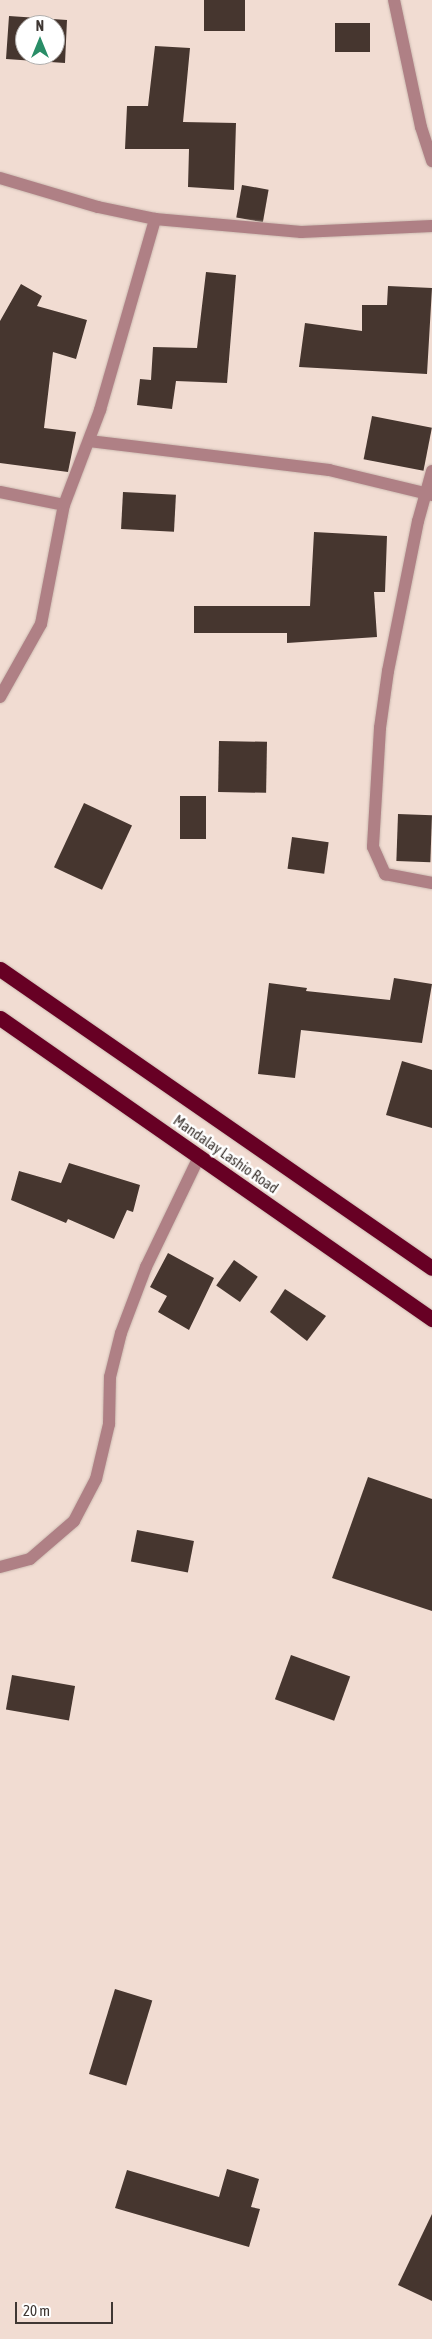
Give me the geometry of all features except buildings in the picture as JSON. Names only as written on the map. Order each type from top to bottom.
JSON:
[{"type":"highway","name":"Mandalay Lashio Road","points":[[0,969],[432,1268]]},
{"type":"highway","name":"Mandalay Lashio Road","points":[[0,1018],[432,1319]]},
{"type":"street","points":[[394,0],[418,117],[432,161]]},
{"type":"street","points":[[0,178],[98,207],[155,218],[301,232],[432,226]]},
{"type":"street","points":[[0,697],[41,624],[64,505],[88,441],[155,218]]},
{"type":"street","points":[[88,441],[329,470],[429,493]]},
{"type":"street","points":[[432,471],[429,493],[388,671],[380,728],[373,847],[386,874],[432,883]]},
{"type":"street","points":[[0,492],[64,505]]},
{"type":"street","points":[[0,1567],[30,1559],[74,1522],[96,1479],[109,1424],[110,1377],[121,1333],[146,1267],[199,1157]]}]
